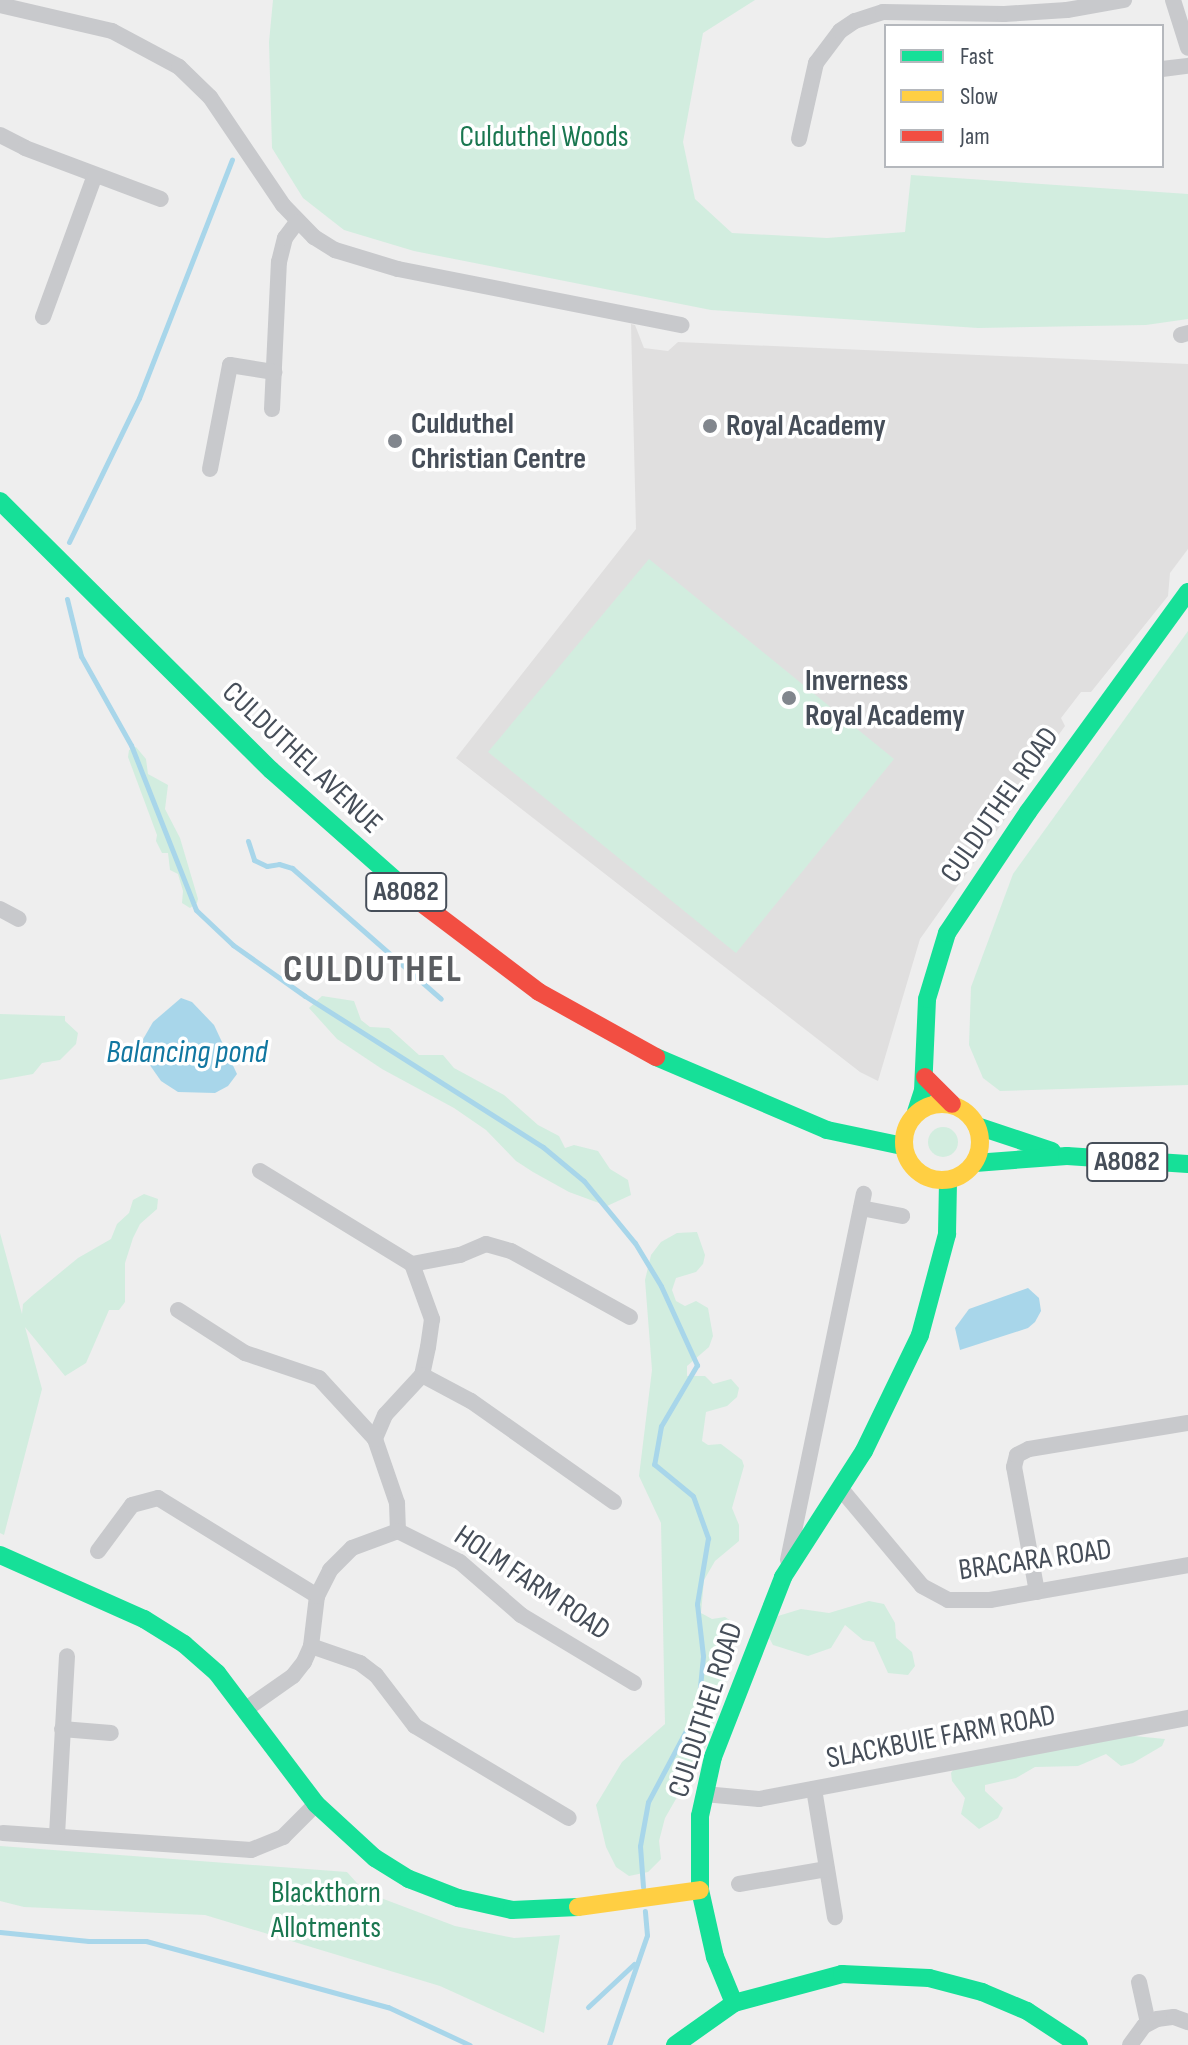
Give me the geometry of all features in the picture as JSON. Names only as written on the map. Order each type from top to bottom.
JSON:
[{"type":"main road","name":"CULDUTHEL AVENUE","points":[[0,501],[271,770],[400,887],[487,956],[539,992],[669,1064],[827,1130],[903,1146]]},
{"type":"main road","name":"CULDUTHEL ROAD","points":[[916,1112],[925,1077],[927,999],[947,933],[1021,823],[1188,592]]},
{"type":"main road","points":[[925,1077],[952,1104]]},
{"type":"main road","points":[[948,1180],[935,1180],[917,1171],[903,1146],[905,1128],[916,1112],[931,1104],[952,1104]]},
{"type":"main road","name":"A8082","points":[[952,1104],[965,1111],[977,1126],[1067,1156]]},
{"type":"main road","points":[[975,1163],[980,1143],[977,1126]]},
{"type":"main road","name":"A8082","points":[[948,1180],[959,1176],[975,1163],[1067,1156],[1188,1164]]},
{"type":"main road","name":"CULDUTHEL ROAD","points":[[734,2003],[715,1957],[700,1890],[699,1840],[704,1794],[746,1669],[783,1577],[841,1489],[890,1401],[920,1335],[947,1234],[948,1180]]},
{"type":"main road","points":[[0,1555],[144,1619],[184,1644],[217,1673],[316,1804],[375,1858],[434,1890],[512,1910],[556,1910],[700,1890]]},
{"type":"main road","points":[[675,2045],[734,2003],[842,1974],[929,1978],[982,1992],[1027,2011],[1079,2045]]},
{"type":"street","points":[[799,139],[816,63],[840,31],[855,21],[883,12],[973,19],[1124,0]]},
{"type":"street","points":[[1173,0],[1188,48]]},
{"type":"street","points":[[0,5],[112,31],[179,67],[210,97],[297,222],[335,250],[398,269],[682,325]]},
{"type":"street","points":[[1164,69],[1188,66]]},
{"type":"street","points":[[0,135],[25,148],[161,199]]},
{"type":"street","points":[[43,317],[95,175]]},
{"type":"street","points":[[272,409],[279,262],[285,238],[297,222]]},
{"type":"street","points":[[210,469],[230,365],[274,372]]},
{"type":"street","points":[[0,909],[19,919]]},
{"type":"street","points":[[260,1171],[412,1264],[432,1319],[422,1375],[385,1415],[375,1439]]},
{"type":"street","name":"CULDUTHEL ROAD","points":[[783,1577],[862,1201],[902,1216]]},
{"type":"street","points":[[412,1264],[460,1255],[486,1244],[511,1251],[630,1317]]},
{"type":"street","points":[[178,1310],[245,1353],[319,1378],[375,1439],[397,1503],[398,1531],[352,1548],[330,1570],[317,1596],[311,1646],[293,1676],[246,1709]]},
{"type":"street","points":[[422,1375],[471,1401],[614,1502]]},
{"type":"street","points":[[1037,1592],[1014,1467],[1017,1455],[1029,1449],[1188,1423]]},
{"type":"street","name":"BRACARA ROAD","points":[[841,1489],[922,1586],[948,1600],[990,1600],[1188,1565]]},
{"type":"street","points":[[98,1551],[132,1505],[158,1498],[317,1596]]},
{"type":"street","name":"HOLM FARM ROAD","points":[[398,1531],[460,1562],[521,1615],[634,1683]]},
{"type":"street","points":[[311,1646],[360,1663],[376,1675],[415,1726],[569,1818]]},
{"type":"street","points":[[57,1835],[67,1656]]},
{"type":"street","name":"SLACKBUIE FARM ROAD","points":[[704,1794],[759,1799],[1188,1718]]},
{"type":"street","points":[[62,1729],[111,1733]]},
{"type":"street","points":[[814,1789],[835,1917]]},
{"type":"street","points":[[3,1833],[251,1850],[283,1837],[316,1804]]},
{"type":"street","points":[[739,1884],[827,1869]]},
{"type":"street","points":[[1139,1982],[1148,2023]]},
{"type":"street","points":[[1130,2045],[1148,2023],[1174,2017],[1188,2022]]},
{"type":"shaded area","name":"Inverness Royal Academy","points":[[631,324],[635,325],[644,348],[668,351],[678,342],[1188,364],[1188,549],[1170,573],[1168,596],[1091,692],[1081,692],[1061,718],[1065,726],[1023,784],[1020,798],[920,939],[878,1081],[860,1072],[456,758],[636,529]]},
{"type":"green space","name":"Culduthel Woods","points":[[273,0],[755,0],[703,33],[683,142],[695,199],[732,233],[827,238],[905,232],[911,175],[1188,194],[1188,319],[1146,325],[978,328],[711,310],[414,251],[344,230],[303,198],[272,148],[269,42]]},
{"type":"green space","points":[[649,559],[894,759],[736,953],[488,752]]},
{"type":"green space","points":[[1188,631],[1188,1085],[1000,1091],[983,1078],[969,1045],[971,987],[1013,874]]},
{"type":"green space","points":[[136,747],[146,759],[148,774],[168,785],[165,809],[180,838],[198,899],[190,908],[182,903],[183,891],[178,874],[170,870],[168,853],[162,853],[156,841],[157,835],[128,757],[129,750]]},
{"type":"green space","points":[[322,996],[354,1001],[361,1020],[370,1027],[389,1028],[419,1055],[443,1055],[454,1068],[504,1095],[538,1125],[559,1136],[565,1148],[574,1145],[598,1151],[610,1169],[628,1180],[631,1195],[607,1206],[569,1192],[533,1172],[516,1161],[486,1130],[454,1108],[382,1069],[337,1039],[309,1008]]},
{"type":"green space","points":[[0,1014],[65,1016],[65,1021],[78,1033],[76,1044],[60,1060],[42,1063],[33,1074],[0,1080]]},
{"type":"green space","points":[[943,1127],[954,1131],[958,1142],[954,1153],[943,1157],[932,1153],[928,1142],[932,1131]]},
{"type":"green space","points":[[144,1194],[158,1199],[157,1209],[140,1224],[133,1238],[125,1263],[125,1302],[119,1310],[109,1310],[86,1363],[65,1376],[25,1327],[42,1389],[4,1535],[0,1533],[0,1233],[22,1314],[23,1304],[33,1295],[78,1258],[111,1239],[117,1224],[129,1213],[133,1200]]},
{"type":"green space","points":[[697,1232],[705,1255],[703,1264],[696,1272],[676,1278],[672,1290],[676,1301],[685,1306],[696,1301],[708,1308],[713,1336],[709,1347],[687,1366],[687,1376],[705,1376],[713,1384],[731,1379],[739,1388],[737,1397],[727,1406],[706,1412],[702,1441],[708,1445],[721,1444],[742,1460],[744,1466],[732,1508],[739,1525],[739,1541],[715,1561],[704,1580],[701,1613],[712,1619],[725,1617],[734,1623],[735,1650],[707,1745],[665,1818],[659,1841],[661,1859],[648,1872],[629,1876],[616,1867],[606,1847],[596,1805],[622,1762],[665,1724],[661,1523],[639,1476],[652,1370],[645,1280],[651,1255],[661,1242],[677,1233]]},
{"type":"green space","points":[[869,1601],[884,1604],[895,1623],[896,1638],[912,1652],[915,1666],[908,1675],[888,1673],[874,1642],[863,1640],[845,1625],[831,1648],[808,1656],[773,1645],[767,1634],[778,1616],[801,1609],[829,1613]]},
{"type":"green space","points":[[1134,1736],[1165,1739],[1162,1746],[1133,1763],[1121,1766],[1106,1754],[1078,1766],[1035,1767],[1016,1778],[985,1785],[985,1791],[1003,1808],[998,1818],[979,1829],[961,1814],[965,1798],[952,1781],[951,1773],[960,1760]]},
{"type":"green space","name":"Blackthorn Allotments","points":[[0,1846],[347,1872],[365,1892],[455,1926],[514,1938],[560,1935],[544,2033],[440,1986],[205,1915],[24,1907],[0,1901]]},
{"type":"water","name":"Balancing pond","points":[[181,998],[192,1002],[214,1025],[237,1074],[228,1086],[215,1093],[178,1092],[161,1081],[147,1061],[142,1041],[153,1022]]},
{"type":"water","points":[[1028,1288],[1039,1298],[1041,1311],[1035,1322],[1028,1328],[960,1350],[955,1328],[969,1309]]},
{"type":"waterway","points":[[69,542],[139,398],[232,159]]},
{"type":"waterway","points":[[67,599],[81,656],[131,745],[196,910],[233,945],[305,996],[543,1147],[584,1181],[635,1243],[661,1286],[697,1365],[661,1426],[654,1464],[693,1496],[708,1538],[697,1604],[703,1656],[698,1708],[648,1802],[640,1846],[643,1887]]},
{"type":"waterway","points":[[248,841],[254,860],[267,866],[279,864],[292,868],[441,999]]},
{"type":"waterway","points":[[609,2045],[647,1935],[645,1911]]},
{"type":"waterway","points":[[0,1932],[89,1941],[146,1941],[388,2007],[470,2045]]},
{"type":"waterway","points":[[588,2007],[634,1964]]},
{"type":"traffic: fast","points":[[0,501],[271,770],[420,902]]},
{"type":"traffic: fast","points":[[916,1112],[923,1091],[927,999],[947,933],[1028,812],[1188,592]]},
{"type":"traffic: fast","points":[[656,1057],[827,1130],[903,1146]]},
{"type":"traffic: fast","points":[[977,1126],[1052,1151]]},
{"type":"traffic: fast","points":[[975,1163],[1067,1156],[1188,1164]]},
{"type":"traffic: fast","points":[[734,2003],[715,1957],[700,1890],[700,1816],[713,1757],[783,1577],[864,1451],[920,1335],[947,1234],[948,1180]]},
{"type":"traffic: fast","points":[[0,1555],[144,1619],[184,1644],[217,1673],[316,1804],[375,1858],[409,1879],[458,1898],[512,1910],[578,1907]]},
{"type":"traffic: fast","points":[[675,2045],[734,2003],[842,1974],[929,1978],[982,1992],[1027,2011],[1079,2045]]},
{"type":"traffic: slow","points":[[935,1104],[949,1104],[963,1110],[974,1121],[980,1142],[977,1157],[969,1169],[949,1180],[935,1180],[921,1174],[910,1163],[904,1149],[904,1135],[910,1121],[921,1110],[935,1104]]},
{"type":"traffic: slow","points":[[578,1907],[700,1890]]},
{"type":"traffic: jam","points":[[420,902],[539,992],[656,1057]]},
{"type":"traffic: jam","points":[[925,1077],[952,1104]]},
{"type":"place","name":"Royal Academy","points":[[710,426]]},
{"type":"place","name":"Culduthel Christian Centre","points":[[395,441]]},
{"type":"place","name":"Inverness Royal Academy","points":[[789,698]]},
{"type":"district","name":"CULDUTHEL","points":[[373,970]]}]
